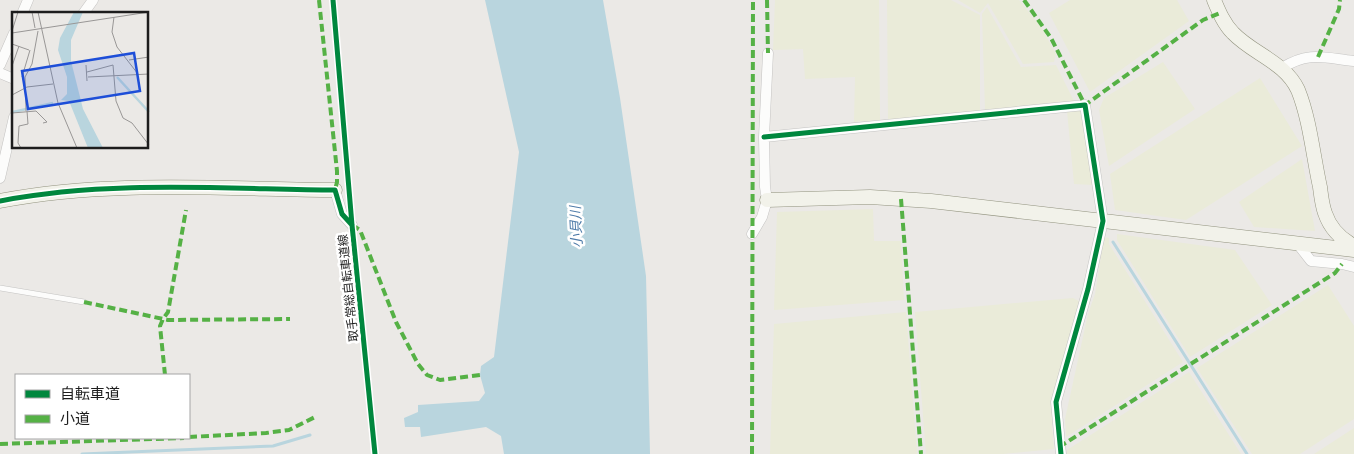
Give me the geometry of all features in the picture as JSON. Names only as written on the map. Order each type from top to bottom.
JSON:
[{"type":"street","points":[[23,12],[28,0]]},
{"type":"street","points":[[84,12],[93,0]]},
{"type":"street","points":[[1214,0],[1232,32],[1243,42],[1282,68],[1296,87],[1305,112],[1325,213],[1333,228],[1343,240],[1354,248]]},
{"type":"street","points":[[0,66],[12,38]]},
{"type":"street","points":[[752,234],[762,217],[767,200],[764,137],[768,53]]},
{"type":"street","points":[[1282,68],[1302,58],[1318,57],[1354,61]]},
{"type":"street","points":[[0,74],[12,78]]},
{"type":"street","points":[[764,137],[1085,105],[1103,221],[1088,289],[1056,402],[1061,454]]},
{"type":"street","points":[[0,178],[12,126]]},
{"type":"street","points":[[0,202],[33,195],[98,189],[335,190],[342,214],[352,225]]},
{"type":"street","points":[[767,200],[870,197],[931,201],[1354,248]]},
{"type":"street","points":[[1297,243],[1311,261],[1354,266]]},
{"type":"lane","name":"取手常総自転車道線","points":[[333,0],[352,225],[375,454]]},
{"type":"lane","points":[[0,288],[84,302]]},
{"type":"green space","points":[[775,0],[879,0],[880,120],[854,122],[855,77],[805,79],[803,49],[773,50]]},
{"type":"green space","points":[[887,0],[951,0],[980,15],[980,111],[888,120]]},
{"type":"green space","points":[[958,0],[1019,0],[1041,27],[1056,54],[1054,62],[1023,64],[988,3],[980,13]]},
{"type":"green space","points":[[1070,0],[1177,0],[1189,21],[1090,92],[1049,13]]},
{"type":"green space","points":[[987,7],[1021,67],[1056,65],[1074,101],[985,110],[982,14]]},
{"type":"green space","points":[[1163,62],[1195,109],[1109,166],[1099,110],[1104,98]]},
{"type":"green space","points":[[1260,78],[1302,146],[1186,220],[1115,210],[1110,174]]},
{"type":"green space","points":[[1082,110],[1093,185],[1074,184],[1067,111]]},
{"type":"green space","points":[[1302,159],[1315,231],[1254,227],[1239,202]]},
{"type":"green space","points":[[873,209],[874,241],[901,241],[904,300],[774,310],[777,212]]},
{"type":"green space","points":[[1117,234],[1235,250],[1272,305],[1190,357],[1117,240]]},
{"type":"green space","points":[[1104,237],[1109,238],[1109,244],[1183,362],[1066,437],[1065,419],[1088,314],[1095,294]]},
{"type":"green space","points":[[1328,285],[1354,326],[1354,419],[1300,454],[1252,454],[1197,368]]},
{"type":"green space","points":[[1073,298],[1081,302],[1055,401],[1052,425],[1054,449],[1003,454],[926,454],[915,312]]},
{"type":"green space","points":[[906,312],[917,454],[770,454],[774,324]]},
{"type":"green space","points":[[1189,372],[1241,454],[1067,454],[1067,450]]},
{"type":"green space","points":[[1354,428],[1354,454],[1314,454]]},
{"type":"water","name":"小貝川","points":[[485,0],[603,0],[620,98],[646,276],[650,454],[504,454],[501,436],[486,427],[421,437],[420,427],[405,427],[404,418],[418,412],[418,405],[479,401],[485,393],[480,375],[481,366],[494,357],[519,152]]},
{"type":"waterway","points":[[1113,242],[1247,454]]},
{"type":"waterway","points":[[82,454],[273,446],[310,435]]},
{"type":"marked path","points":[[319,0],[337,171],[335,190]]},
{"type":"marked path","points":[[752,454],[753,0]]},
{"type":"marked path","points":[[767,0],[768,53]]},
{"type":"marked path","points":[[1024,0],[1051,38],[1085,105],[1203,20],[1220,13]]},
{"type":"marked path","points":[[1318,57],[1339,9],[1340,0]]},
{"type":"marked path","points":[[901,199],[921,454]]},
{"type":"marked path","points":[[165,374],[160,326],[168,312],[186,210]]},
{"type":"marked path","points":[[352,225],[360,230],[396,322],[418,364],[427,375],[440,380],[480,375]]},
{"type":"marked path","points":[[1059,447],[1335,273],[1342,264]]},
{"type":"marked path","points":[[84,302],[168,320],[290,319]]},
{"type":"marked path","points":[[190,437],[289,430],[315,417]]},
{"type":"marked path","points":[[0,444],[153,439]]},
{"type":"cycle path","points":[[333,0],[352,225],[375,454]]},
{"type":"cycle path","points":[[764,137],[1085,105],[1103,221],[1088,289],[1056,402],[1061,454]]},
{"type":"cycle path","points":[[0,201],[41,194],[124,188],[335,190],[342,214],[352,225]]}]
